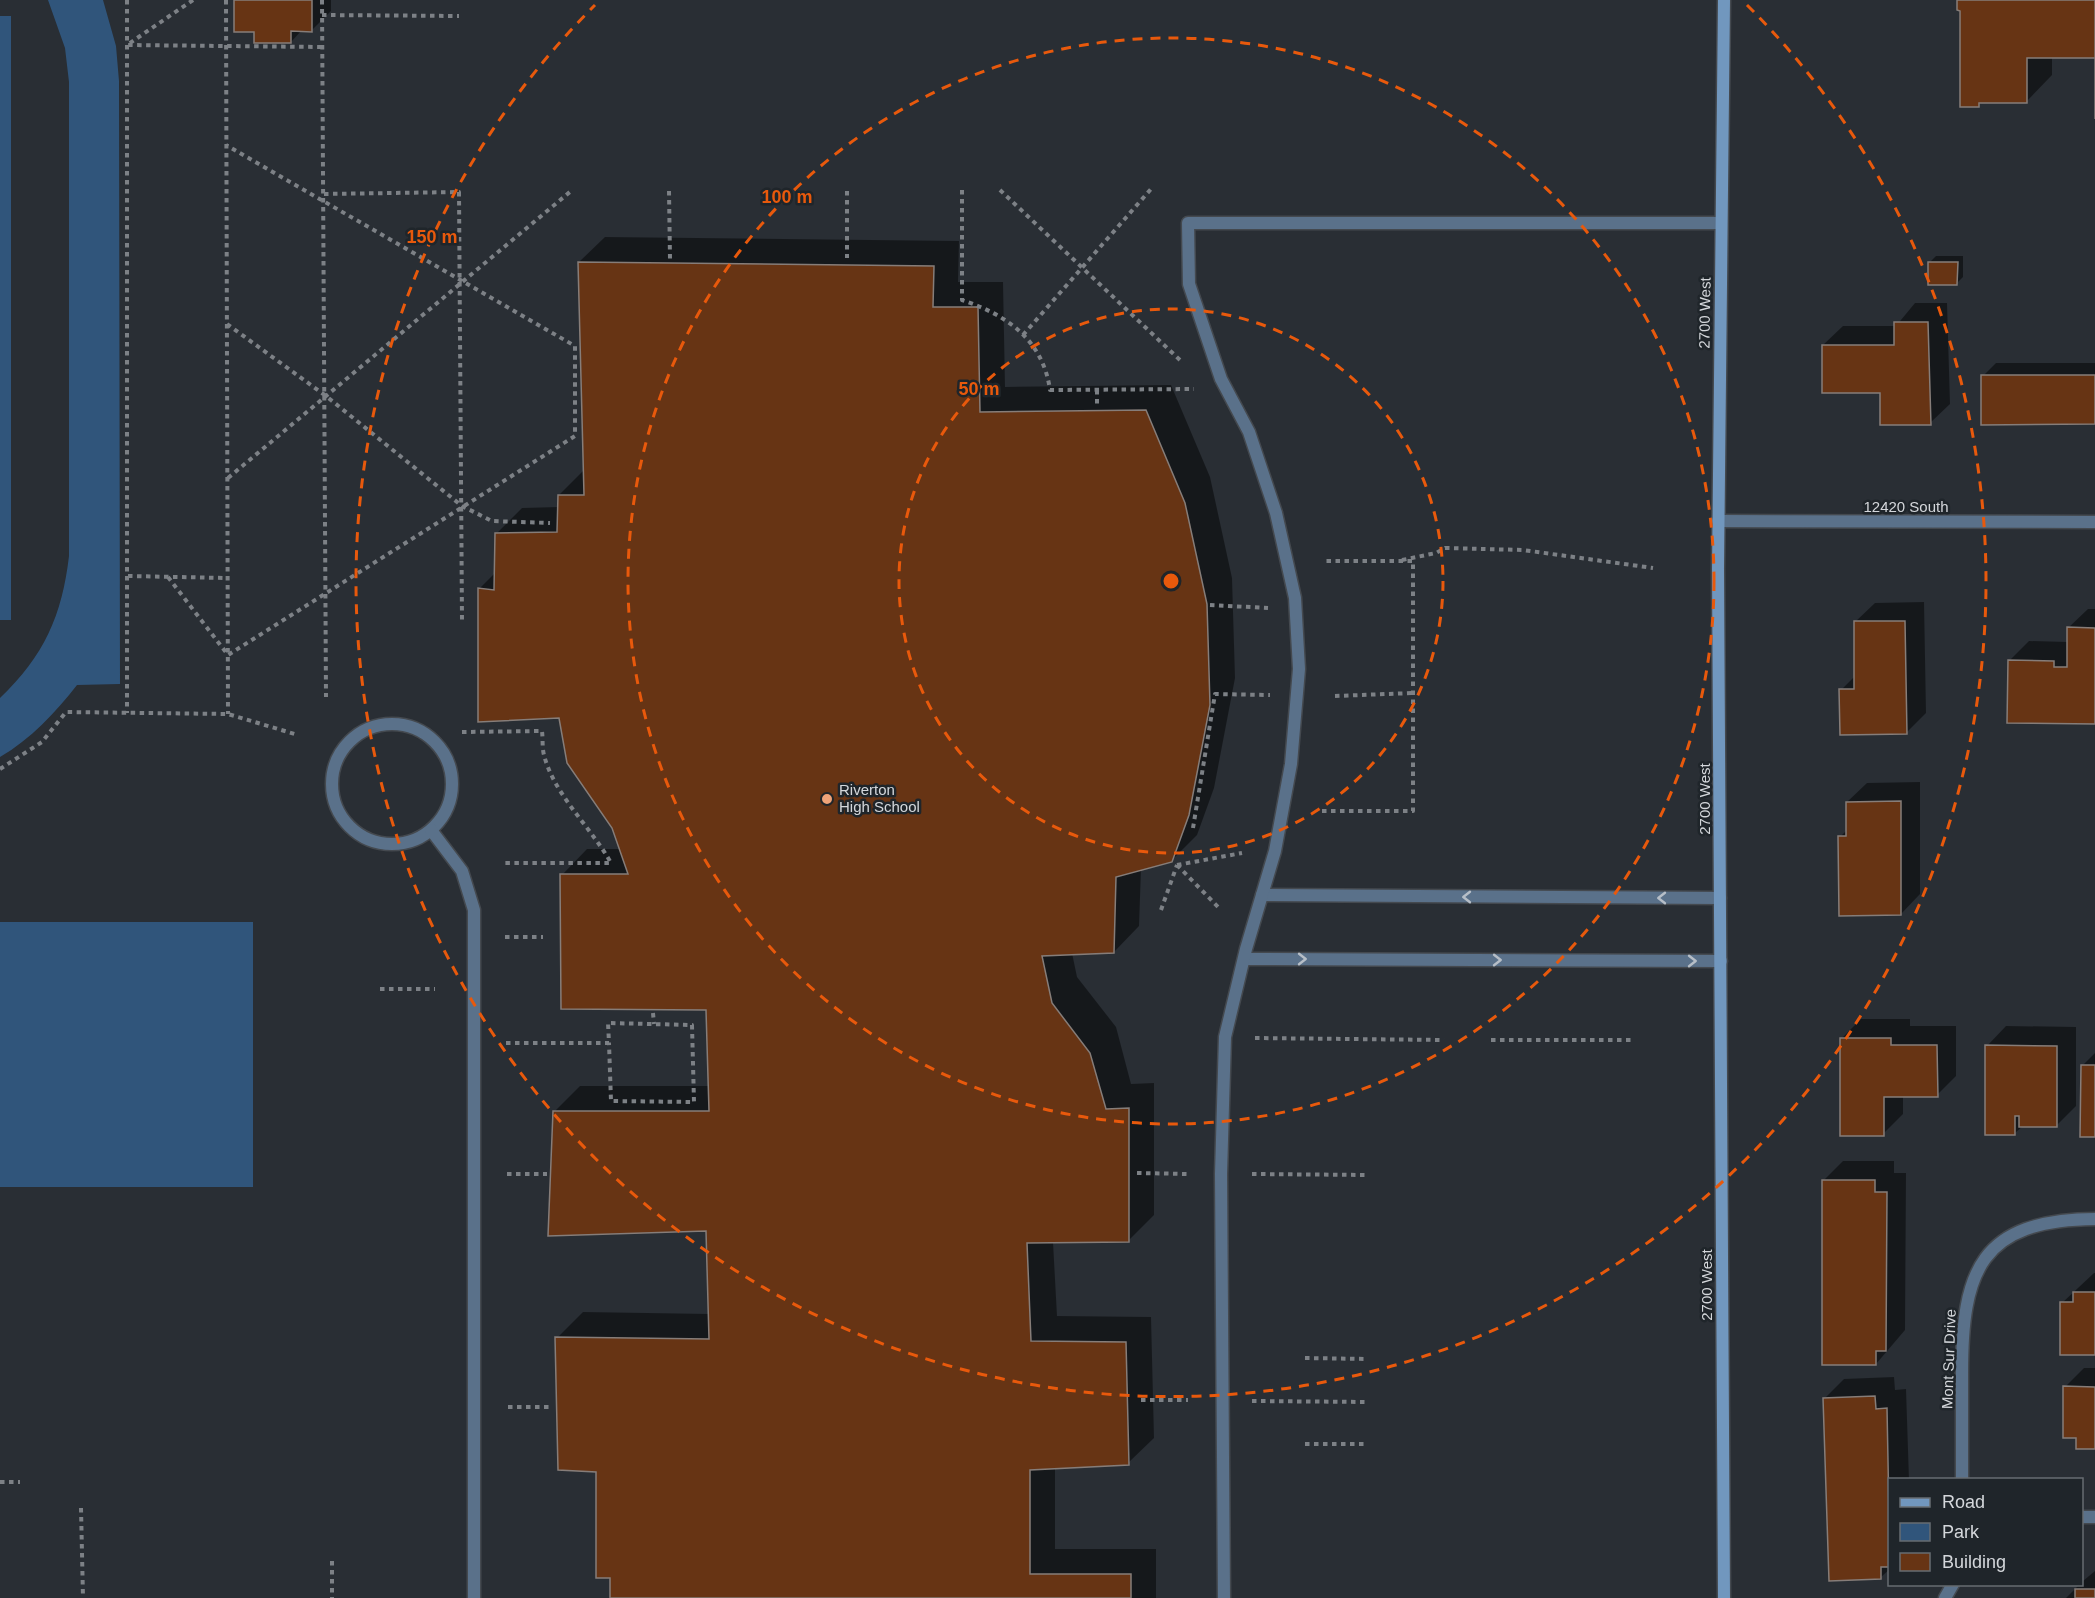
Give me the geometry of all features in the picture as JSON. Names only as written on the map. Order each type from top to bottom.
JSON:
[{"type":"main road","name":"2700 West","points":[[1724,0],[1718,521],[1724,1598]]},
{"type":"street","points":[[1224,1598],[1220,1375],[1224,1048],[1244,959],[1275,851],[1291,764],[1299,669],[1295,598],[1276,513],[1249,432],[1221,379],[1189,284],[1188,223],[1721,223]]},
{"type":"street","name":"12420 South","points":[[1718,521],[2095,522]]},
{"type":"street","points":[[392,725],[407,726],[433,741],[449,767],[451,783],[447,807],[431,830],[413,840],[392,844],[374,842],[358,834],[345,822],[335,806],[332,790],[333,774],[338,758],[347,744],[368,730],[392,725]]},
{"type":"street","points":[[431,830],[462,871],[474,910],[474,1598]]},
{"type":"street","points":[[1262,895],[1720,898]]},
{"type":"street","points":[[1244,959],[1721,961]]},
{"type":"street","name":"Mont Sur Drive","points":[[1962,1478],[1962,1332],[1965,1306],[1972,1279],[1986,1257],[2004,1239],[2026,1228],[2050,1221],[2095,1219]]},
{"type":"path","points":[[127,0],[127,712]]},
{"type":"path","points":[[127,45],[193,0]]},
{"type":"path","points":[[226,0],[228,714]]},
{"type":"path","points":[[322,0],[326,697]]},
{"type":"path","points":[[322,15],[459,16]]},
{"type":"path","points":[[127,45],[322,47]]},
{"type":"path","points":[[226,146],[575,346],[575,436],[228,655]]},
{"type":"path","points":[[1023,335],[1151,189]]},
{"type":"path","points":[[962,190],[962,300],[985,307],[1008,320],[1032,344],[1048,372],[1050,390],[1194,389]]},
{"type":"path","points":[[1000,190],[1181,361]]},
{"type":"path","points":[[227,478],[571,191]]},
{"type":"path","points":[[669,191],[670,259]]},
{"type":"path","points":[[847,191],[847,258]]},
{"type":"path","points":[[324,194],[459,192],[462,621]]},
{"type":"path","points":[[227,323],[326,396],[462,506],[492,521],[550,522]]},
{"type":"path","points":[[1097,390],[1097,407]]},
{"type":"path","points":[[1398,561],[1436,553],[1445,548],[1523,550],[1653,568]]},
{"type":"path","points":[[1322,811],[1413,811],[1413,561],[1325,561]]},
{"type":"path","points":[[128,576],[227,578]]},
{"type":"path","points":[[168,577],[228,655]]},
{"type":"path","points":[[1210,605],[1268,608]]},
{"type":"path","points":[[1335,696],[1413,693]]},
{"type":"path","points":[[1193,828],[1215,694],[1269,695]]},
{"type":"path","points":[[0,769],[42,742],[66,712],[228,714],[298,735]]},
{"type":"path","points":[[462,732],[542,731],[543,754],[554,779],[598,840],[611,863],[504,863]]},
{"type":"path","points":[[1177,865],[1242,853]]},
{"type":"path","points":[[1161,910],[1177,865]]},
{"type":"path","points":[[1177,865],[1221,910]]},
{"type":"path","points":[[505,937],[543,937]]},
{"type":"path","points":[[380,990],[435,990]]},
{"type":"path","points":[[653,1013],[654,1024]]},
{"type":"path","points":[[608,1023],[692,1025],[694,1102],[611,1101],[609,1043],[608,1023]]},
{"type":"path","points":[[1255,1038],[1444,1040]]},
{"type":"path","points":[[1491,1040],[1632,1040]]},
{"type":"path","points":[[506,1043],[609,1043]]},
{"type":"path","points":[[507,1173],[547,1173]]},
{"type":"path","points":[[1137,1173],[1188,1173]]},
{"type":"path","points":[[1252,1174],[1368,1175]]},
{"type":"path","points":[[1305,1358],[1368,1359]]},
{"type":"path","points":[[1141,1400],[1188,1400]]},
{"type":"path","points":[[1252,1401],[1368,1402]]},
{"type":"path","points":[[508,1407],[549,1407]]},
{"type":"path","points":[[1305,1444],[1368,1444]]},
{"type":"path","points":[[0,1482],[20,1482]]},
{"type":"path","points":[[81,1508],[83,1598]]},
{"type":"path","points":[[332,1562],[332,1598]]},
{"type":"green space","points":[[48,0],[103,0],[116,46],[119,81],[120,684],[77,685],[42,725],[0,757],[0,698],[28,667],[48,634],[61,598],[69,556],[69,82],[65,48]]},
{"type":"green space","points":[[0,16],[11,16],[11,620],[0,620]]},
{"type":"green space","points":[[0,922],[253,922],[253,1187],[0,1187]]},
{"type":"building","points":[[234,0],[312,0],[312,32],[291,31],[291,43],[254,43],[254,32],[234,32]]},
{"type":"building","points":[[1957,0],[2095,0],[2095,58],[2027,58],[2027,103],[1979,103],[1979,107],[1960,107],[1960,11],[1957,10]]},
{"type":"building","name":"Riverton High School","points":[[578,262],[934,266],[933,307],[978,307],[980,412],[1146,410],[1185,503],[1207,604],[1210,705],[1189,815],[1172,862],[1116,877],[1114,953],[1042,956],[1052,1003],[1090,1053],[1106,1109],[1129,1108],[1129,1242],[1027,1243],[1031,1341],[1126,1342],[1129,1465],[1030,1470],[1030,1574],[1131,1574],[1131,1598],[610,1598],[610,1578],[596,1578],[596,1472],[558,1470],[555,1337],[709,1339],[706,1231],[548,1236],[553,1111],[709,1111],[706,1010],[561,1009],[560,874],[628,874],[612,828],[567,763],[559,718],[478,722],[478,588],[494,590],[495,533],[557,532],[558,495],[584,495]]},
{"type":"building","points":[[1928,262],[1958,262],[1957,285],[1928,285]]},
{"type":"building","points":[[1894,322],[1928,322],[1931,425],[1880,425],[1880,393],[1822,393],[1822,345],[1894,345]]},
{"type":"building","points":[[1981,375],[2095,375],[2095,424],[1981,425]]},
{"type":"building","points":[[1854,621],[1905,621],[1907,734],[1840,735],[1839,689],[1854,689]]},
{"type":"building","points":[[2067,627],[2095,628],[2095,724],[2007,723],[2008,660],[2054,661],[2054,667],[2067,667]]},
{"type":"building","points":[[1901,801],[1901,915],[1839,916],[1838,836],[1846,836],[1846,802]]},
{"type":"building","points":[[1840,1038],[1891,1038],[1891,1045],[1937,1045],[1938,1097],[1884,1097],[1884,1136],[1840,1136]]},
{"type":"building","points":[[1985,1045],[2057,1046],[2057,1127],[2019,1127],[2019,1116],[2015,1116],[2015,1135],[1985,1135]]},
{"type":"building","points":[[2081,1065],[2095,1065],[2095,1137],[2080,1137]]},
{"type":"building","points":[[1822,1180],[1875,1180],[1875,1192],[1887,1192],[1886,1351],[1876,1351],[1876,1365],[1822,1365]]},
{"type":"building","points":[[2073,1292],[2095,1292],[2095,1355],[2060,1355],[2060,1302],[2073,1302]]},
{"type":"building","points":[[2063,1386],[2095,1387],[2095,1449],[2076,1449],[2076,1438],[2063,1438]]},
{"type":"building","points":[[1875,1396],[1876,1409],[1887,1408],[1888,1567],[1881,1567],[1881,1579],[1829,1581],[1823,1398]]},
{"type":"building","points":[[2075,1589],[2095,1589],[2095,1598],[2075,1598]]},
{"type":"place","name":"Riverton High School","points":[[827,799]]}]
